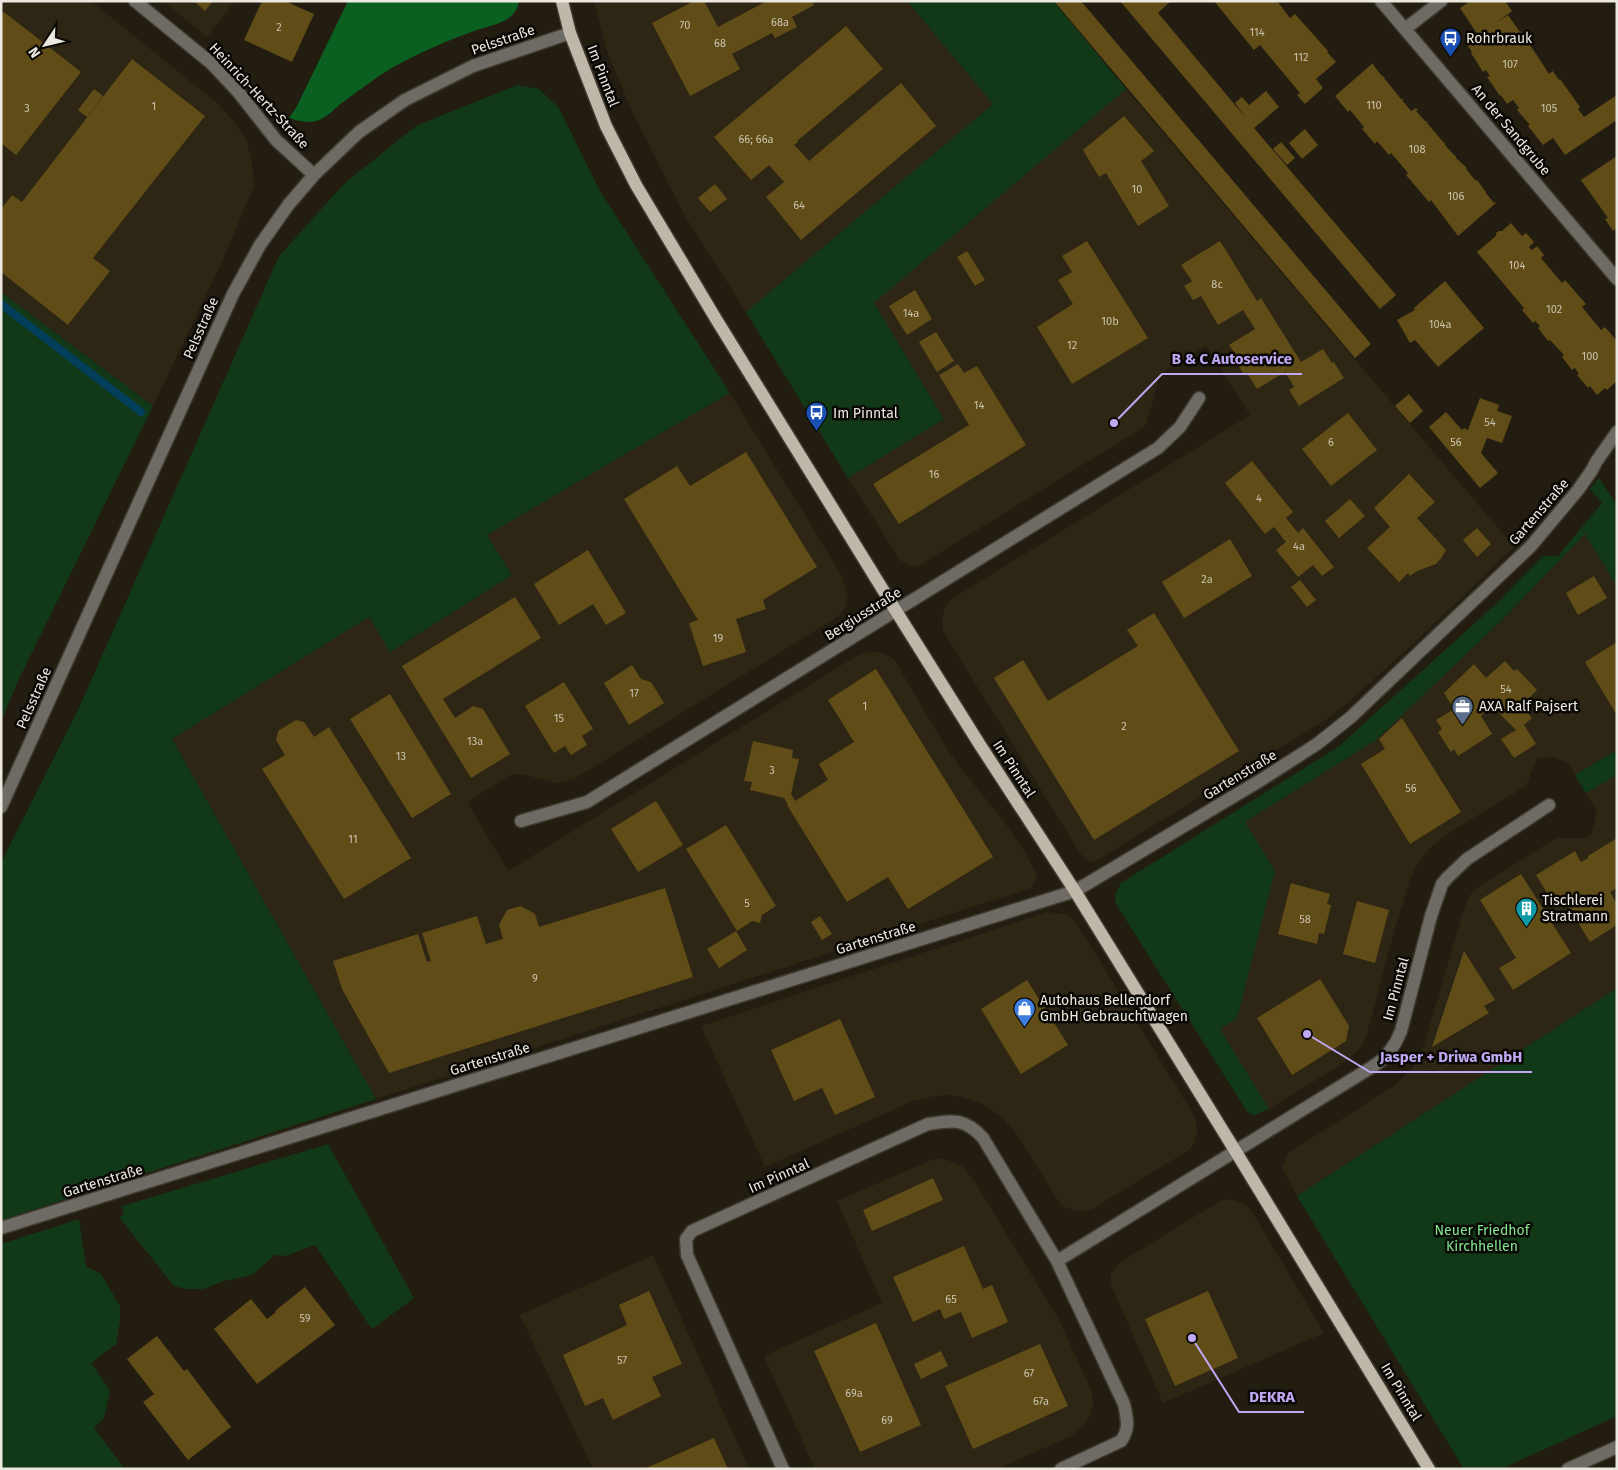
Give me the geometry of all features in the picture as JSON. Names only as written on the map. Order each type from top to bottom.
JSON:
[{"type":"main road","points":[[562,1],[570,33]]},
{"type":"main road","name":"Im Pinntal","points":[[570,33],[606,126],[636,185],[716,319],[980,745],[1075,890],[1429,1469]]},
{"type":"street","name":"Heinrich-Hertz-Straße","points":[[135,1],[211,63],[239,93],[276,140],[314,175]]},
{"type":"street","name":"An der Sandgrube","points":[[1381,1],[1617,279]]},
{"type":"street","points":[[1405,29],[1442,1]]},
{"type":"street","name":"Pelsstraße","points":[[1,807],[233,294],[260,245],[289,204],[314,175],[360,132],[405,100],[474,66],[570,33]]},
{"type":"street","name":"Bergiusstraße","points":[[521,821],[586,802],[1158,448],[1180,426],[1199,398]]},
{"type":"street","name":"Gartenstraße","points":[[1,1228],[1075,890],[1261,780],[1317,744],[1352,717],[1531,546],[1578,490],[1617,432]]},
{"type":"street","name":"Im Pinntal","points":[[1057,1261],[1382,1060],[1396,1042],[1401,1031],[1431,916],[1442,884],[1467,859],[1549,805]]},
{"type":"street","name":"Im Pinntal","points":[[783,1469],[687,1255],[686,1239],[692,1231],[928,1124],[947,1121],[961,1121],[974,1127],[984,1138],[1057,1261],[1124,1404],[1127,1419],[1126,1434],[1121,1441],[1061,1469]]},
{"type":"street","points":[[1568,1469],[1617,1447]]},
{"type":"shaded area","points":[[1,1],[91,1],[216,102],[232,119],[246,139],[252,163],[254,186],[221,264],[153,406],[1,292]]},
{"type":"shaded area","points":[[163,1],[235,1],[207,37]]},
{"type":"shaded area","points":[[594,1],[907,1],[994,104],[746,312],[685,216],[631,109],[607,51]]},
{"type":"shaded area","points":[[1126,89],[1514,547],[1409,648],[1324,721],[1094,862],[1087,861],[1080,853],[943,631],[942,620],[944,610],[950,600],[1250,415],[1206,346],[1160,374],[1144,427],[920,565],[912,567],[900,560],[848,478],[944,419],[873,303]]},
{"type":"shaded area","points":[[730,393],[842,576],[848,597],[846,606],[831,621],[574,779],[557,783],[525,775],[512,774],[467,802],[508,871],[855,657],[869,652],[878,652],[894,659],[945,746],[1003,820],[1026,854],[1037,878],[1031,888],[376,1099],[172,739],[369,617],[391,652],[512,575],[487,535]]},
{"type":"shaded area","points":[[1585,534],[1617,586],[1617,750],[1575,775],[1567,762],[1553,757],[1539,758],[1536,760],[1526,786],[1452,831],[1432,846],[1419,861],[1410,879],[1366,1037],[1361,1047],[1345,1062],[1269,1109],[1219,1029],[1237,1018],[1245,822],[1376,740],[1504,618]]},
{"type":"shaded area","points":[[1617,775],[1617,988],[1297,1196],[1282,1168],[1288,1153],[1394,1086],[1412,1069],[1424,1045],[1469,896],[1480,886],[1556,838],[1586,838],[1591,835],[1597,811],[1586,793]]},
{"type":"shaded area","points":[[1047,912],[1069,915],[1080,929],[1196,1119],[1197,1131],[1195,1142],[1189,1150],[1092,1209],[1083,1211],[1073,1210],[1063,1206],[1057,1199],[1016,1133],[1001,1116],[982,1104],[961,1097],[946,1095],[913,1101],[765,1167],[701,1026]]},
{"type":"shaded area","points":[[934,1159],[944,1159],[961,1165],[975,1182],[1059,1320],[1092,1392],[1091,1414],[1086,1423],[1075,1434],[998,1469],[815,1469],[764,1356],[882,1303],[837,1201]]},
{"type":"shaded area","points":[[1232,1199],[1249,1207],[1324,1333],[1163,1403],[1111,1285],[1111,1274],[1119,1263],[1220,1201]]},
{"type":"shaded area","points":[[653,1255],[749,1469],[593,1469],[520,1315]]},
{"type":"green space","points":[[348,1],[519,1],[517,8],[508,19],[442,43],[400,63],[366,85],[322,119],[307,122],[289,118],[296,108]]},
{"type":"green space","points":[[907,1],[1053,1],[1126,89],[874,303],[944,419],[848,478],[746,312],[993,104]]},
{"type":"green space","points":[[517,85],[539,89],[559,108],[600,191],[730,393],[487,535],[512,575],[390,652],[369,617],[172,739],[376,1099],[1,1220],[1,863],[79,708],[279,256],[345,183],[416,126]]},
{"type":"green space","points":[[1,292],[153,406],[18,681],[1,721]]},
{"type":"green space","points":[[1599,478],[1617,505],[1617,586],[1585,534],[1504,618],[1376,740],[1245,822],[1275,871],[1237,1018],[1220,1029],[1269,1109],[1255,1115],[1248,1113],[1116,904],[1115,895],[1121,883],[1338,747],[1497,603],[1543,556],[1558,556],[1602,503],[1590,489]]},
{"type":"green space","points":[[1617,750],[1617,775],[1586,793],[1575,775]]},
{"type":"green space","name":"Neuer Friedhof Kirchhellen","points":[[1617,988],[1617,1416],[1501,1469],[1464,1469],[1297,1196]]},
{"type":"green space","points":[[328,1144],[414,1298],[372,1329],[315,1245],[285,1256],[275,1255],[252,1275],[224,1281],[203,1289],[185,1289],[174,1286],[119,1217],[124,1214],[122,1206]]},
{"type":"green space","points":[[79,1219],[86,1266],[101,1274],[120,1306],[120,1321],[116,1344],[91,1363],[110,1390],[104,1418],[94,1428],[125,1469],[1,1469],[1,1244]]},
{"type":"building","points":[[194,1],[213,1],[205,11]]},
{"type":"building","points":[[262,1],[285,1],[314,14],[292,62],[244,40]]},
{"type":"building","points":[[694,1],[704,1],[718,27],[767,1],[812,1],[814,5],[792,17],[797,27],[775,38],[772,33],[732,54],[740,69],[690,96],[652,23]]},
{"type":"building","points":[[1054,1],[1081,1],[1371,344],[1355,358]]},
{"type":"building","points":[[1120,1],[1171,1],[1158,13],[1246,118],[1235,103],[1242,97],[1249,105],[1266,91],[1279,107],[1254,128],[1396,295],[1380,309]]},
{"type":"building","points":[[1214,1],[1277,1],[1290,18],[1295,14],[1336,62],[1316,79],[1323,88],[1305,104],[1297,95],[1300,93],[1260,45],[1254,50]]},
{"type":"building","points":[[1470,1],[1505,1],[1512,11],[1496,23],[1508,15],[1521,31],[1549,74],[1553,71],[1560,79],[1580,107],[1578,109],[1584,117],[1617,95],[1617,120],[1565,155],[1553,138],[1543,145],[1517,110],[1519,108],[1513,100],[1507,104],[1487,77],[1490,76],[1486,70],[1483,72],[1471,53],[1466,43],[1478,35],[1460,8]]},
{"type":"building","points":[[4,12],[81,72],[16,155],[1,143],[1,15]]},
{"type":"building","points":[[846,26],[883,69],[794,145],[809,161],[901,83],[936,126],[801,240],[766,197],[784,182],[769,165],[751,180],[714,137]]},
{"type":"building","points":[[132,59],[205,116],[93,258],[110,271],[68,325],[1,272],[1,209],[12,195],[22,202]]},
{"type":"building","points":[[1373,63],[1401,99],[1404,99],[1402,100],[1411,111],[1416,108],[1418,110],[1416,111],[1428,122],[1445,142],[1445,145],[1466,167],[1475,180],[1478,181],[1494,203],[1496,203],[1458,236],[1431,200],[1429,202],[1406,175],[1408,173],[1391,153],[1389,155],[1377,141],[1375,144],[1362,129],[1364,127],[1350,110],[1348,112],[1335,96]]},
{"type":"building","points":[[94,89],[103,96],[87,117],[78,110]]},
{"type":"building","points":[[1124,116],[1154,151],[1141,161],[1169,206],[1138,226],[1106,173],[1099,177],[1083,150]]},
{"type":"building","points":[[1305,129],[1318,145],[1302,159],[1289,143]]},
{"type":"building","points":[[1281,142],[1295,158],[1287,165],[1273,149]]},
{"type":"building","points":[[1617,156],[1617,231],[1615,229],[1613,231],[1605,219],[1608,218],[1581,180]]},
{"type":"building","points":[[715,184],[727,199],[710,212],[698,198]]},
{"type":"building","points":[[1511,223],[1522,236],[1526,233],[1534,242],[1529,247],[1532,250],[1537,246],[1544,255],[1541,258],[1562,283],[1565,280],[1586,304],[1582,307],[1601,330],[1605,327],[1617,341],[1617,381],[1607,390],[1605,388],[1597,395],[1590,386],[1588,388],[1577,375],[1579,374],[1575,368],[1572,370],[1562,357],[1564,355],[1550,340],[1548,341],[1538,328],[1540,326],[1535,321],[1533,323],[1522,310],[1524,308],[1477,252],[1496,236],[1496,233],[1502,231]]},
{"type":"building","points":[[1087,241],[1148,338],[1072,384],[1037,327],[1073,304],[1058,280],[1072,272],[1062,256]]},
{"type":"building","points":[[1220,241],[1257,301],[1261,298],[1301,362],[1323,349],[1344,378],[1299,406],[1289,390],[1294,387],[1285,372],[1257,389],[1247,373],[1244,375],[1237,363],[1240,361],[1229,345],[1255,329],[1243,310],[1218,325],[1201,296],[1193,300],[1184,286],[1192,281],[1181,265]]},
{"type":"building","points":[[967,251],[985,280],[975,286],[957,257]]},
{"type":"building","points":[[1445,281],[1484,328],[1438,367],[1415,340],[1410,343],[1397,320],[1415,310],[1414,308]]},
{"type":"building","points":[[915,290],[932,319],[907,335],[889,306]]},
{"type":"building","points":[[936,332],[954,361],[937,372],[919,342]]},
{"type":"building","points":[[958,364],[964,373],[977,366],[1026,445],[899,524],[873,484],[969,425],[939,375]]},
{"type":"building","points":[[1409,394],[1423,411],[1410,423],[1395,406]]},
{"type":"building","points":[[1480,398],[1499,405],[1497,411],[1512,416],[1502,443],[1487,438],[1481,453],[1498,473],[1480,488],[1429,427],[1446,412],[1462,430],[1464,428],[1468,430]]},
{"type":"building","points":[[1348,413],[1377,450],[1331,486],[1302,449]]},
{"type":"building","points":[[746,452],[817,567],[763,600],[766,609],[736,619],[746,652],[703,666],[689,623],[698,620],[624,499],[677,466],[690,486]]},
{"type":"building","points":[[1252,461],[1293,512],[1286,518],[1298,533],[1303,528],[1334,567],[1322,576],[1313,565],[1298,577],[1276,550],[1286,542],[1274,527],[1265,534],[1225,483]]},
{"type":"building","points":[[1409,474],[1435,502],[1417,518],[1446,550],[1436,564],[1417,571],[1410,576],[1408,573],[1399,582],[1367,548],[1390,527],[1374,508]]},
{"type":"building","points":[[1350,499],[1365,516],[1339,538],[1325,521]]},
{"type":"building","points":[[1477,528],[1491,544],[1477,557],[1463,540]]},
{"type":"building","points":[[1230,539],[1252,576],[1184,618],[1162,582]]},
{"type":"building","points":[[588,550],[626,613],[606,625],[593,604],[559,625],[534,584]]},
{"type":"building","points":[[1594,576],[1607,598],[1578,615],[1566,593]]},
{"type":"building","points":[[1300,580],[1316,600],[1307,607],[1291,587]]},
{"type":"building","points":[[515,597],[541,638],[443,699],[455,718],[473,706],[483,709],[510,754],[471,778],[402,666]]},
{"type":"building","points":[[1154,613],[1239,751],[1094,840],[994,678],[1023,660],[1048,701],[1138,646],[1127,630]]},
{"type":"building","points":[[1617,642],[1617,710],[1615,712],[1585,662]]},
{"type":"building","points":[[1505,661],[1514,671],[1517,669],[1537,690],[1521,706],[1532,718],[1524,725],[1536,744],[1514,758],[1501,739],[1516,730],[1492,706],[1481,716],[1492,734],[1458,756],[1454,749],[1451,752],[1438,732],[1442,729],[1436,720],[1454,709],[1444,693],[1474,664],[1486,678]]},
{"type":"building","points":[[632,665],[641,679],[651,682],[664,703],[629,725],[604,683]]},
{"type":"building","points":[[876,669],[993,857],[908,909],[888,877],[847,902],[784,798],[750,790],[752,782],[744,781],[753,741],[793,750],[792,758],[799,759],[791,794],[795,801],[828,780],[819,764],[854,742],[828,700]]},
{"type":"building","points":[[564,682],[593,729],[582,736],[587,745],[571,755],[565,746],[554,753],[525,706]]},
{"type":"building","points":[[390,694],[451,794],[412,818],[350,719]]},
{"type":"building","points":[[1402,718],[1461,812],[1410,844],[1361,764],[1385,749],[1379,739]]},
{"type":"building","points":[[296,720],[304,722],[314,737],[329,727],[411,858],[344,899],[262,769],[285,755],[276,740],[278,731]]},
{"type":"building","points":[[656,801],[683,845],[638,872],[611,829]]},
{"type":"building","points":[[726,825],[776,906],[762,915],[760,923],[752,921],[737,931],[686,849]]},
{"type":"building","points":[[1617,838],[1617,888],[1610,892],[1617,904],[1617,925],[1590,942],[1562,897],[1553,903],[1536,875],[1575,851],[1581,862]]},
{"type":"building","name":"Tischlerei Stratmann","points":[[1521,874],[1571,953],[1513,990],[1499,968],[1516,958],[1480,900]]},
{"type":"building","points":[[1291,883],[1330,894],[1327,904],[1331,905],[1324,934],[1319,933],[1317,944],[1278,934]]},
{"type":"building","points":[[665,888],[693,977],[389,1073],[342,989],[333,961],[418,934],[427,962],[431,961],[422,933],[477,916],[486,944],[503,939],[499,925],[507,910],[521,906],[535,914],[539,927]]},
{"type":"building","points":[[1357,901],[1389,910],[1375,963],[1343,954]]},
{"type":"building","points":[[820,916],[832,934],[822,940],[811,922]]},
{"type":"building","points":[[736,931],[747,950],[719,968],[707,949]]},
{"type":"building","points":[[1464,951],[1495,1000],[1484,1006],[1489,1013],[1432,1047]]},
{"type":"building","points":[[1320,979],[1349,1026],[1346,1041],[1292,1075],[1257,1018]]},
{"type":"building","name":"Autohaus Bellendorf GmbH Gebrauchtwagen","points":[[1027,980],[1068,1045],[1021,1074],[981,1009]]},
{"type":"building","points":[[840,1019],[875,1097],[835,1115],[822,1088],[794,1101],[771,1050]]},
{"type":"building","points":[[933,1178],[943,1200],[872,1231],[863,1210]]},
{"type":"building","points":[[964,1246],[983,1289],[992,1285],[1008,1322],[972,1338],[961,1312],[944,1319],[940,1309],[913,1322],[893,1277]]},
{"type":"building","points":[[305,1287],[335,1325],[257,1384],[214,1329],[251,1299],[267,1319]]},
{"type":"building","points":[[649,1291],[682,1364],[652,1377],[661,1396],[613,1420],[603,1398],[585,1406],[563,1355],[627,1325],[619,1305]]},
{"type":"building","points":[[1208,1291],[1238,1358],[1175,1386],[1145,1319]]},
{"type":"building","points":[[876,1323],[921,1425],[860,1452],[814,1351]]},
{"type":"building","points":[[157,1336],[184,1371],[187,1369],[231,1427],[188,1460],[143,1402],[154,1394],[127,1359]]},
{"type":"building","points":[[1040,1344],[1068,1406],[973,1449],[945,1386]]},
{"type":"building","points":[[941,1351],[948,1366],[921,1379],[914,1364]]},
{"type":"building","points":[[714,1438],[728,1469],[644,1469]]},
{"type":"waterway","points":[[1,304],[141,412]]},
{"type":"place","name":"Rohrbrauk","points":[[1450,57]]},
{"type":"place","name":"B & C Autoservice","points":[[1114,423]]},
{"type":"place","name":"Im Pinntal","points":[[817,432]]},
{"type":"place","name":"AXA Ralf Pajsert","points":[[1463,725]]},
{"type":"place","name":"Tischlerei Stratmann","points":[[1526,927]]},
{"type":"place","name":"Autohaus Bellendorf GmbH Gebrauchtwagen","points":[[1024,1027]]},
{"type":"place","name":"Jasper + Driwa GmbH","points":[[1307,1034]]},
{"type":"place","name":"DEKRA","points":[[1192,1338]]}]
